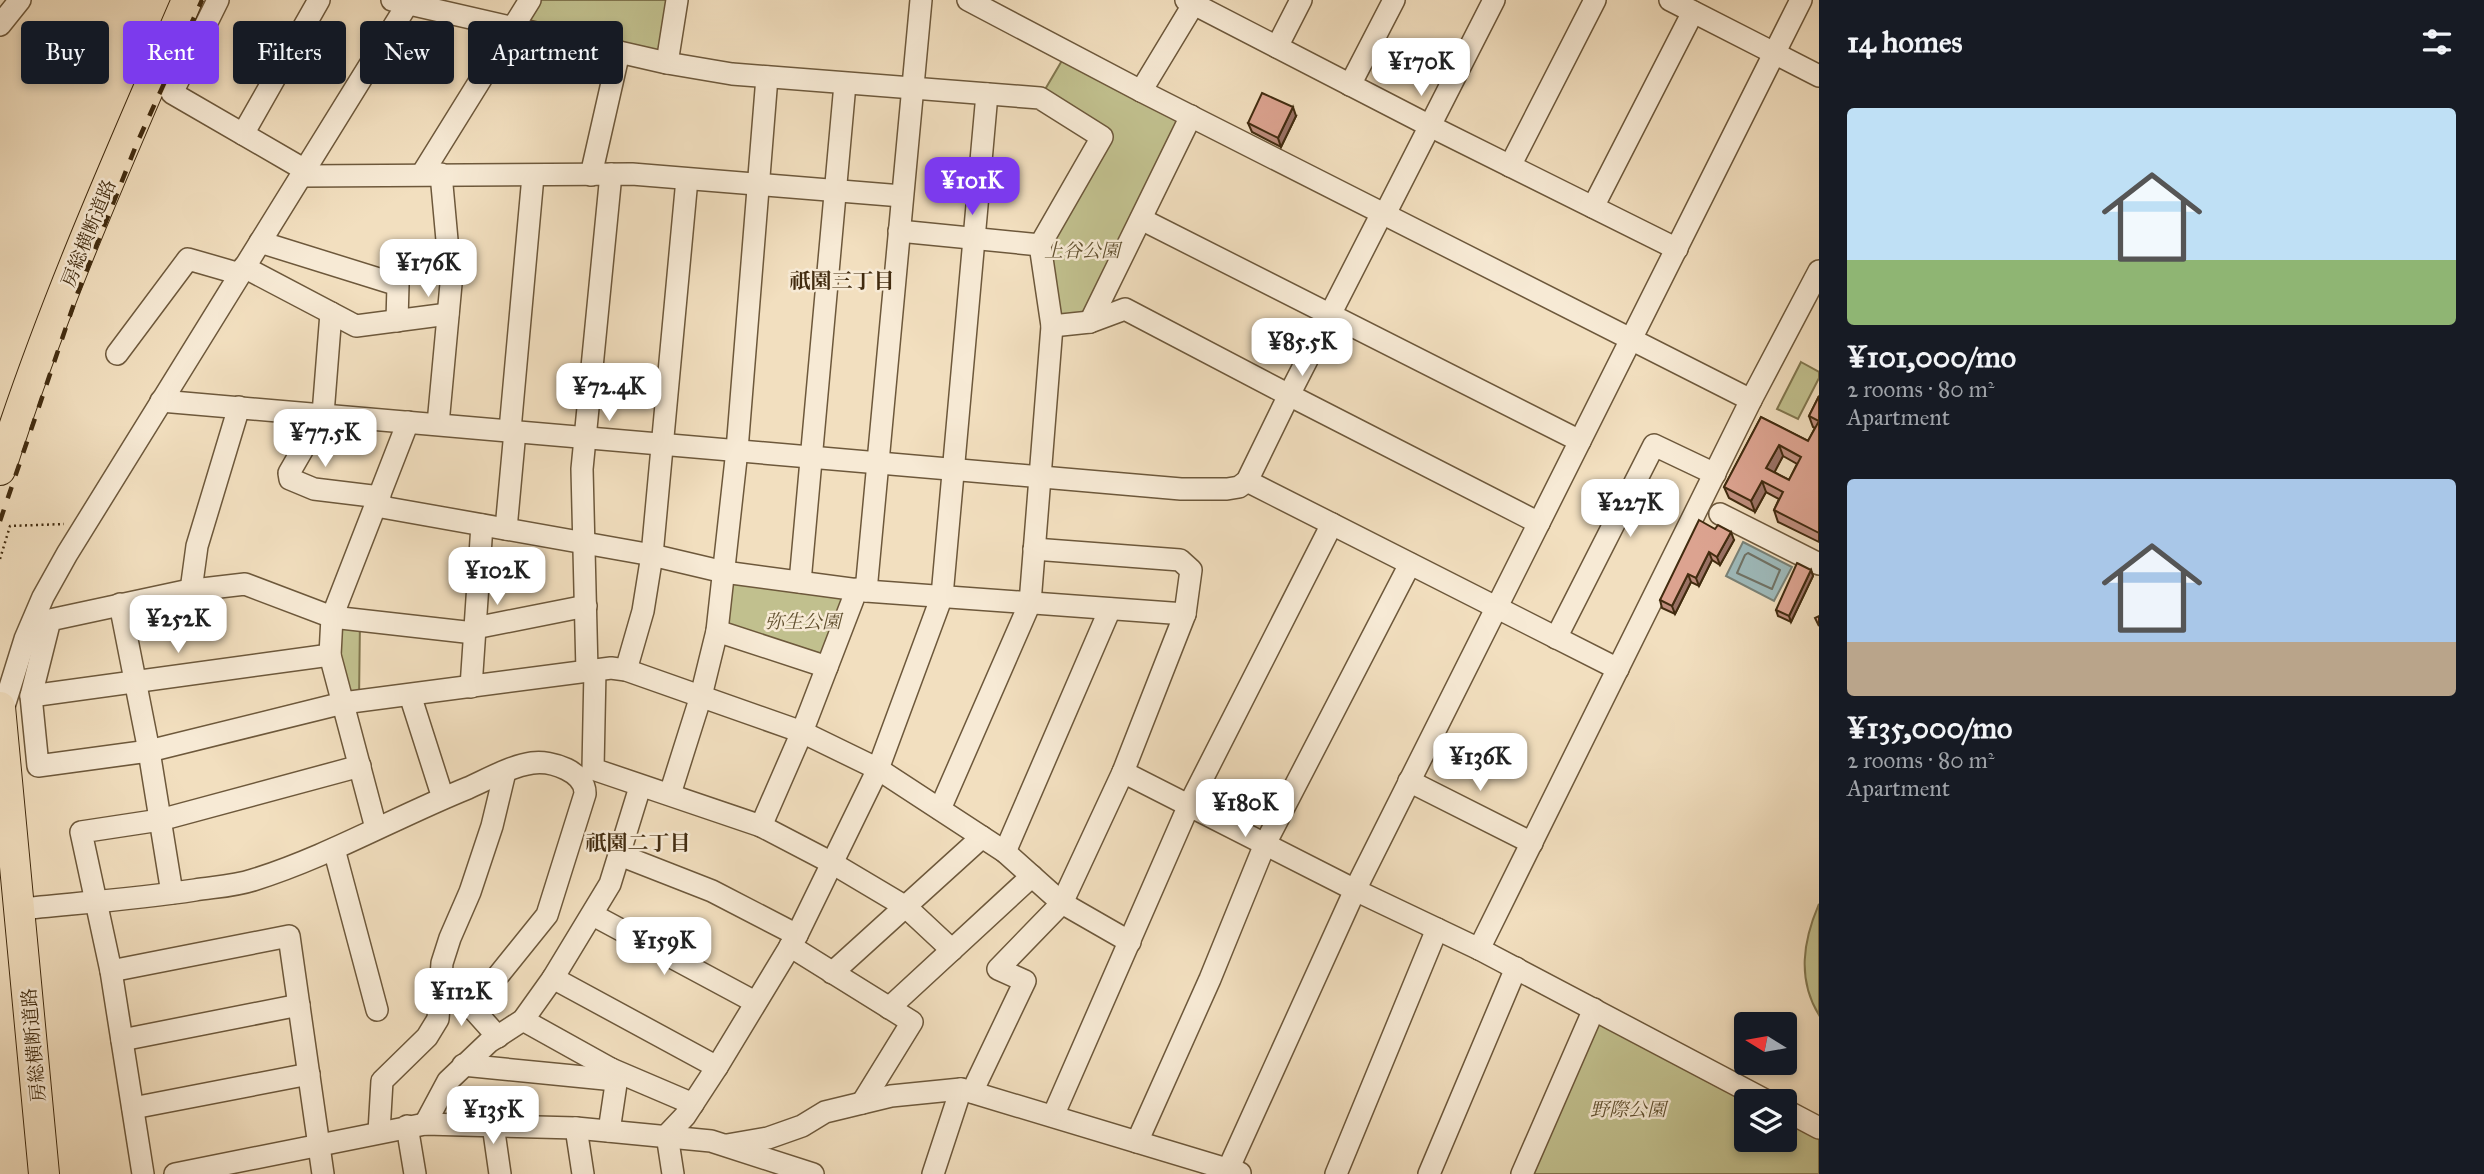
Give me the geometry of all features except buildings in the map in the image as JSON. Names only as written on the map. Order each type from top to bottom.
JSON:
[{"type":"highway","name":"房総横断道路","points":[[0,470],[20,407],[67,284],[187,0]]},
{"type":"highway","name":"房総横断道路","points":[[0,707],[44,1174]]},
{"type":"street","points":[[0,25],[20,0]]},
{"type":"street","points":[[218,0],[172,93],[303,173],[533,176],[601,174],[687,178],[902,196]]},
{"type":"street","points":[[243,134],[319,0]]},
{"type":"street","points":[[517,21],[530,0]]},
{"type":"street","points":[[667,62],[677,0]]},
{"type":"street","points":[[761,826],[862,590],[878,462],[921,0]]},
{"type":"street","points":[[968,0],[1141,91],[1751,400]]},
{"type":"street","points":[[1277,47],[1301,0]]},
{"type":"street","points":[[1350,85],[1394,0]]},
{"type":"street","points":[[161,401],[1181,489],[1239,487],[1247,481],[1330,314],[1494,0]]},
{"type":"street","points":[[1510,166],[1595,0]]},
{"type":"street","points":[[1670,0],[1819,76]]},
{"type":"street","points":[[724,1145],[768,1138],[802,1126],[825,1112],[891,1096],[967,1090],[1232,1173],[1355,890],[1801,0]]},
{"type":"street","points":[[1,716],[25,639],[39,607],[83,529],[303,173],[404,1],[488,21]]},
{"type":"street","points":[[1141,91],[1192,1],[1430,126],[1677,248]]},
{"type":"street","points":[[1593,207],[1693,12]]},
{"type":"street","points":[[623,53],[732,74],[1040,98],[1102,137],[1040,244],[1052,326],[1030,603],[940,809]]},
{"type":"street","points":[[670,794],[701,696],[717,631],[737,450],[767,77]]},
{"type":"street","points":[[438,424],[451,284],[449,252],[432,174],[482,84]]},
{"type":"street","points":[[614,84],[601,174],[582,469],[582,543],[591,670],[593,769],[761,826],[832,863],[906,907],[952,950]]},
{"type":"street","points":[[800,582],[845,84]]},
{"type":"street","points":[[673,1174],[667,1135],[693,1104],[717,1068],[793,941],[878,769],[942,596],[987,94]]},
{"type":"street","points":[[1090,321],[1191,116]]},
{"type":"street","points":[[506,529],[533,176]]},
{"type":"street","points":[[626,670],[643,611],[652,555],[687,178]]},
{"type":"street","points":[[1141,219],[1580,441]]},
{"type":"street","points":[[899,231],[1040,244]]},
{"type":"street","points":[[260,242],[398,285],[397,321]]},
{"type":"street","points":[[117,354],[188,259],[242,271],[356,326],[448,314]]},
{"type":"street","points":[[1479,949],[1751,400],[1819,271]]},
{"type":"street","points":[[1103,296],[1539,523]]},
{"type":"street","points":[[1052,326],[1090,321],[1125,309]]},
{"type":"street","points":[[331,313],[323,414],[289,473],[290,479],[314,489],[482,525],[652,555],[724,572],[862,590],[1185,614]]},
{"type":"street","points":[[191,590],[197,546],[239,407]]},
{"type":"street","points":[[376,828],[330,655],[332,617],[408,422]]},
{"type":"street","points":[[1556,638],[1654,445],[1715,474]]},
{"type":"street","points":[[1247,481],[1618,669]]},
{"type":"street","points":[[1720,514],[1819,564]]},
{"type":"street","points":[[1053,1116],[1189,805],[1332,524]]},
{"type":"street","points":[[471,687],[482,525]]},
{"type":"street","points":[[933,1174],[967,1090],[1025,981],[998,969],[1062,903],[1123,772],[1185,614],[1191,570],[1180,560],[1034,549]]},
{"type":"street","points":[[1137,1142],[1210,979],[1265,844],[1410,564]]},
{"type":"street","points":[[586,606],[474,630],[332,617],[245,584],[191,590],[50,620],[31,696],[38,766],[149,751],[343,703],[591,670],[626,670],[802,732],[878,769],[1005,852],[1062,903],[1130,942]]},
{"type":"street","points":[[120,604],[149,751],[172,893]]},
{"type":"street","points":[[1005,852],[1110,609]]},
{"type":"street","points":[[717,631],[827,667]]},
{"type":"street","points":[[31,696],[330,655]]},
{"type":"street","points":[[410,695],[443,798]]},
{"type":"street","points":[[20,909],[172,893],[250,881],[334,849],[505,772],[534,762],[558,766],[579,776],[585,786],[585,794],[547,915],[471,1008]]},
{"type":"street","points":[[143,1174],[111,971],[81,832],[160,820],[360,766]]},
{"type":"street","points":[[379,1132],[382,1081],[427,1037],[438,1020],[442,963],[475,879],[505,772]]},
{"type":"street","points":[[1123,772],[1355,890],[1479,949],[1744,1089]]},
{"type":"street","points":[[1409,780],[1531,843]]},
{"type":"street","points":[[415,1174],[416,1125],[463,1065],[523,1020],[553,978],[610,884],[640,787]]},
{"type":"street","points":[[832,973],[982,837]]},
{"type":"street","points":[[334,849],[377,1010]]},
{"type":"street","points":[[620,855],[712,891],[793,941],[832,973],[912,1022],[862,1103]]},
{"type":"street","points":[[889,1008],[1032,876]]},
{"type":"street","points":[[593,915],[755,1002]]},
{"type":"street","points":[[1336,1174],[1437,929]]},
{"type":"street","points":[[111,971],[289,936],[323,1174]]},
{"type":"street","points":[[1429,1174],[1516,968]]},
{"type":"street","points":[[553,978],[717,1068]]},
{"type":"street","points":[[440,995],[471,1008],[498,1037]]},
{"type":"street","points":[[122,1040],[299,1005]]},
{"type":"street","points":[[1521,1174],[1594,1009]]},
{"type":"street","points":[[523,1020],[613,1074],[693,1104]]},
{"type":"street","points":[[463,1065],[613,1074]]},
{"type":"street","points":[[133,1108],[309,1074]]},
{"type":"street","points":[[609,1131],[615,1100],[613,1074]]},
{"type":"street","points":[[1797,1116],[1819,1128]]},
{"type":"street","points":[[175,1174],[232,1168],[320,1144],[416,1125],[493,1125],[576,1128],[711,1141],[813,1174]]},
{"type":"street","points":[[493,1125],[500,1174]]},
{"type":"street","points":[[576,1128],[583,1174]]},
{"type":"path","points":[[0,559],[10,526],[65,523],[83,529]]},
{"type":"green space","points":[[530,0],[677,0],[667,63],[623,53],[623,21],[517,21]]},
{"type":"green space","name":"上谷公園","points":[[1067,52],[1191,116],[1090,322],[1052,326],[1040,245],[1102,137],[1040,98]]},
{"type":"green space","points":[[1801,362],[1819,372],[1819,378],[1798,419],[1777,409]]},
{"type":"green space","name":"弥生公園","points":[[724,572],[857,589],[827,667],[717,631]]},
{"type":"green space","points":[[332,617],[360,620],[359,701],[343,703]]},
{"type":"green space","points":[[1819,904],[1819,1015],[1807,988],[1805,960],[1809,932]]},
{"type":"green space","name":"野際公園","points":[[1596,1019],[1734,1094],[1734,1152],[1797,1152],[1797,1125],[1819,1137],[1819,1174],[1529,1174]]},
{"type":"water","points":[[1743,542],[1792,567],[1774,601],[1726,576]]},
{"type":"railway","points":[[0,521],[78,292],[137,143],[202,0]]},
{"type":"district","name":"祇園三丁目","points":[[842,281]]},
{"type":"district","name":"祇園二丁目","points":[[638,843]]}]
